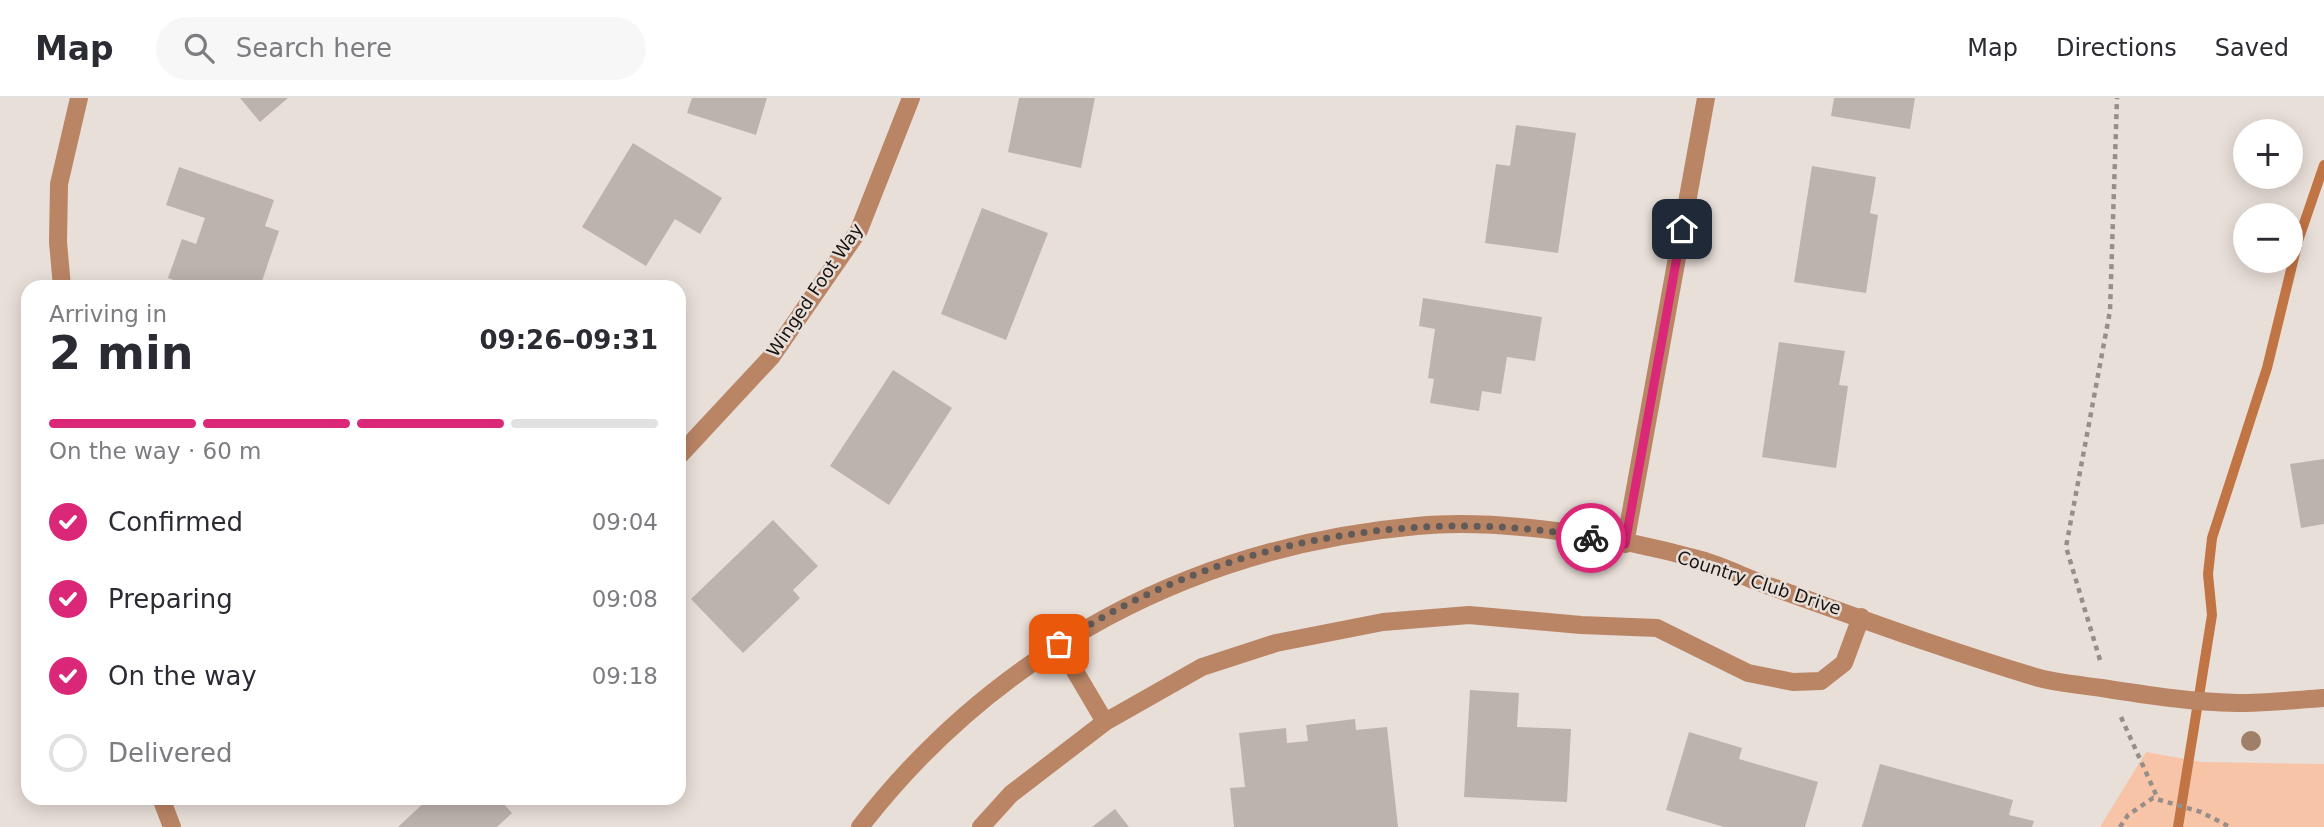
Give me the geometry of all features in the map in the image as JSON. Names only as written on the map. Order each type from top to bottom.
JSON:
[{"type":"street","points":[[61,280],[58,242],[60,184],[79,98]]},
{"type":"street","name":"Winged Foot Way","points":[[686,448],[772,356],[859,230],[911,98]]},
{"type":"street","points":[[1625,544],[1706,98]]},
{"type":"street","name":"Country Club Drive","points":[[860,827],[898,777],[958,719],[1012,676],[1081,630],[1162,589],[1259,554],[1350,534],[1421,525],[1501,527],[1625,544],[1702,560],[2043,679],[2152,697],[2236,703],[2324,698]]},
{"type":"street","points":[[981,827],[1011,793],[1105,722],[1202,667],[1276,643],[1383,621],[1469,615],[1581,625],[1657,628],[1748,673],[1793,682],[1821,681],[1844,663],[1861,617]]},
{"type":"street","points":[[1059,644],[1105,722]]},
{"type":"street","points":[[164,805],[172,827]]},
{"type":"path","points":[[2117,98],[2110,311],[2066,547],[2126,734],[2158,799]]},
{"type":"path","points":[[2120,827],[2128,815],[2153,797],[2201,812],[2230,827]]},
{"type":"shaded area","points":[[2146,752],[2201,762],[2324,764],[2324,827],[2100,827]]},
{"type":"building","points":[[240,98],[288,98],[260,122]]},
{"type":"building","points":[[692,98],[767,98],[756,135],[687,113]]},
{"type":"building","points":[[1019,98],[1095,98],[1081,168],[1008,152]]},
{"type":"building","points":[[1834,98],[1915,98],[1910,129],[1831,116]]},
{"type":"building","points":[[1516,125],[1576,133],[1558,253],[1485,243],[1496,164],[1510,166]]},
{"type":"building","points":[[633,143],[722,198],[700,234],[675,219],[646,266],[582,227]]},
{"type":"building","points":[[1812,166],[1876,177],[1870,213],[1878,215],[1866,293],[1794,282]]},
{"type":"building","points":[[179,167],[274,200],[265,226],[279,231],[262,280],[168,278],[182,239],[196,244],[205,218],[166,205]]},
{"type":"building","points":[[982,208],[1048,233],[1006,340],[941,314]]},
{"type":"building","points":[[1423,298],[1542,317],[1535,361],[1507,357],[1501,394],[1482,391],[1479,411],[1430,403],[1434,379],[1428,378],[1435,329],[1419,326]]},
{"type":"building","points":[[1779,342],[1845,351],[1839,385],[1848,386],[1836,468],[1762,457]]},
{"type":"building","points":[[893,370],[952,408],[889,505],[830,466]]},
{"type":"building","points":[[2324,459],[2324,524],[2301,528],[2290,464]]},
{"type":"building","points":[[773,520],[818,566],[793,590],[800,598],[743,653],[691,599]]},
{"type":"building","points":[[1470,690],[1519,693],[1517,727],[1571,729],[1567,802],[1464,797]]},
{"type":"building","points":[[1355,719],[1356,730],[1387,727],[1398,827],[1234,827],[1230,788],[1245,787],[1239,733],[1286,728],[1287,743],[1308,741],[1306,725]]},
{"type":"building","points":[[1689,732],[1742,748],[1739,759],[1818,782],[1805,827],[1724,827],[1666,810]]},
{"type":"building","points":[[1880,764],[2013,800],[2009,815],[2034,821],[2032,827],[1862,827]]},
{"type":"building","points":[[422,805],[505,805],[512,813],[497,827],[398,827]]},
{"type":"building","points":[[1115,809],[1129,827],[1092,827]]},
{"type":"waterway","points":[[2178,827],[2212,615],[2208,574],[2212,538],[2267,368],[2298,241],[2324,165]]},
{"type":"way so far","points":[[1059,644],[1162,589],[1259,554],[1350,534],[1421,525],[1501,527],[1591,538]]},
{"type":"route","points":[[1591,538],[1625,544],[1682,229]]}]
